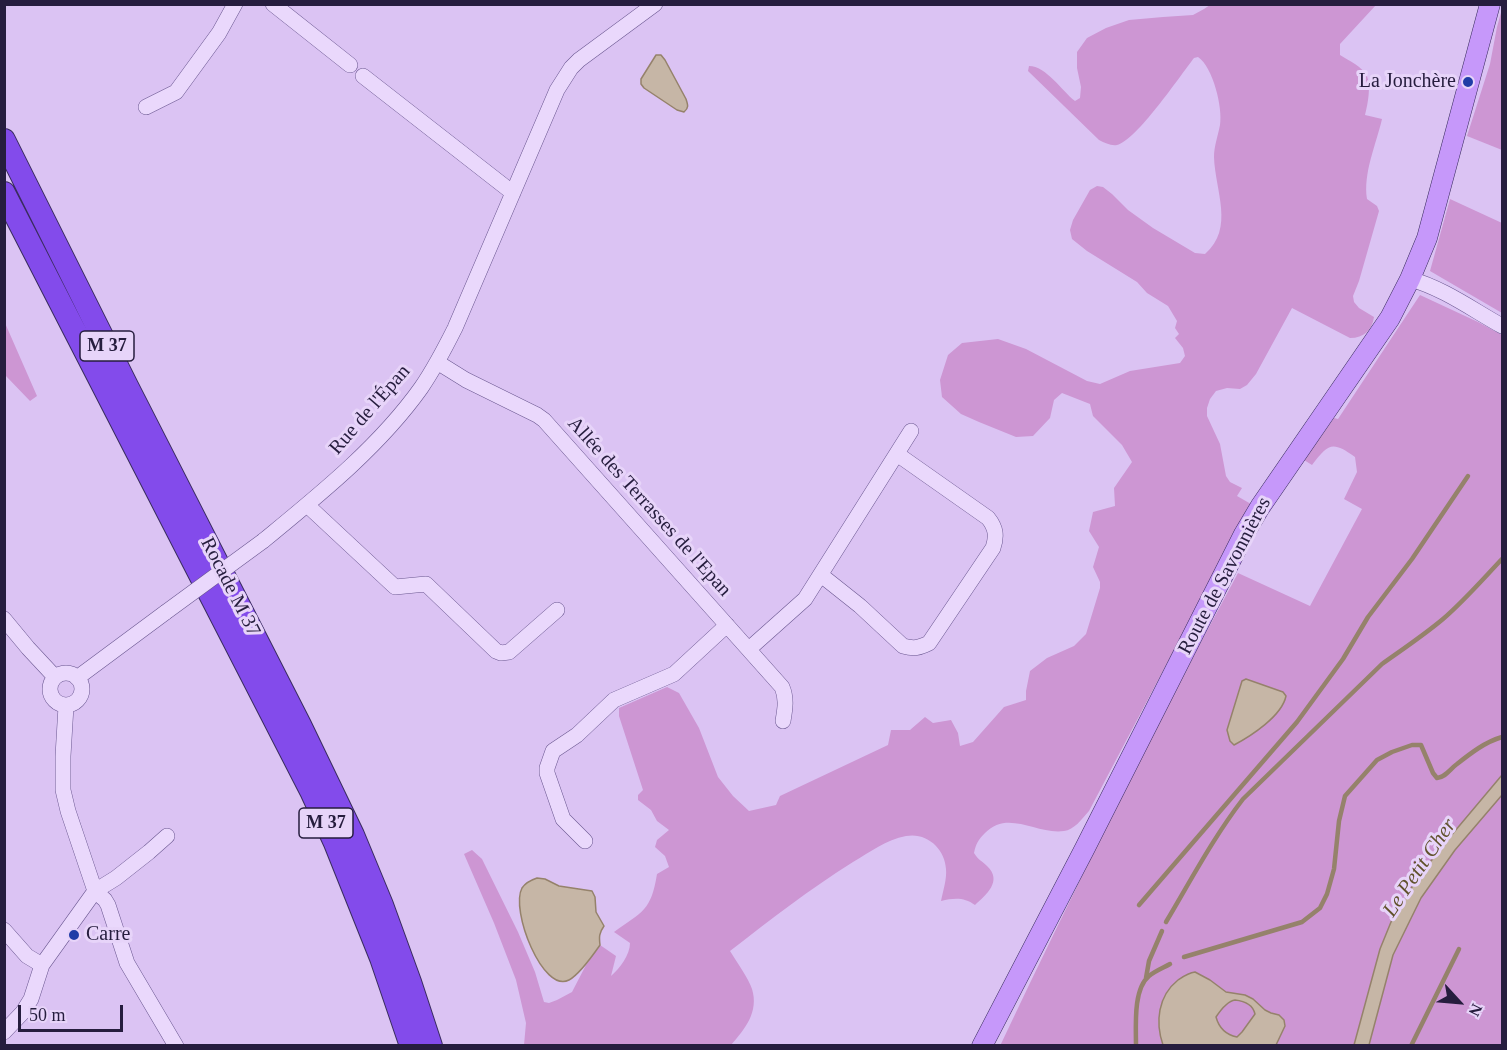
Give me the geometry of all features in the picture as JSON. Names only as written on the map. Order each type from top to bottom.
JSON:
[{"type":"highway","name":"Rocade M 37","points":[[4,140],[290,705],[353,835],[411,982],[431,1046]]},
{"type":"highway","name":"Rocade M 37","points":[[4,193],[311,791],[335,843],[381,958],[411,1046]]},
{"type":"main road","name":"Route de Savonnières","points":[[982,1046],[1244,534],[1260,507],[1390,318],[1418,263],[1430,228],[1490,4]]},
{"type":"street","points":[[146,107],[176,92],[219,33],[235,4]]},
{"type":"street","points":[[273,4],[350,65]]},
{"type":"street","name":"Rue de l'Épan","points":[[77,678],[263,541],[329,486],[401,413],[437,362],[455,328],[557,90],[571,68],[589,52],[655,4]]},
{"type":"street","points":[[363,76],[513,194]]},
{"type":"street","points":[[1410,279],[1436,289],[1503,326]]},
{"type":"street","name":"Allée des Terrasses de l'Epan","points":[[437,362],[466,380],[544,420],[782,687],[786,703],[783,721]]},
{"type":"street","points":[[749,649],[805,599],[911,431]]},
{"type":"street","points":[[820,575],[860,606],[903,646],[912,649],[929,643],[993,548],[996,532],[988,519],[897,454]]},
{"type":"street","points":[[307,505],[395,587],[426,584],[496,651],[509,652],[557,610]]},
{"type":"street","points":[[4,619],[55,678]]},
{"type":"street","points":[[585,841],[563,819],[547,768],[553,751],[577,735],[614,700],[674,674],[727,625]]},
{"type":"street","points":[[69,674],[77,678],[82,687],[80,698],[72,705],[61,705],[52,698],[50,687],[55,678],[69,674]]},
{"type":"street","points":[[66,706],[63,790],[68,811],[95,891],[108,905],[127,963],[176,1046]]},
{"type":"street","points":[[4,1032],[32,999],[42,965],[95,891],[116,878],[167,836]]},
{"type":"street","points":[[4,930],[27,956],[42,965]]},
{"type":"shaded area","points":[[1210,5],[1376,5],[1340,44],[1340,55],[1359,67],[1367,76],[1369,90],[1365,115],[1382,119],[1368,169],[1366,189],[1367,199],[1377,206],[1379,211],[1353,296],[1359,308],[1374,317],[1366,332],[1359,337],[1350,338],[1292,308],[1256,374],[1247,385],[1240,389],[1227,388],[1216,391],[1210,399],[1207,416],[1220,444],[1226,476],[1230,482],[1242,488],[1237,496],[1251,504],[1089,811],[1081,821],[1064,831],[1003,823],[985,833],[974,853],[992,872],[993,882],[988,892],[975,905],[959,899],[941,901],[946,877],[945,862],[938,849],[928,839],[914,835],[892,840],[837,872],[730,951],[748,980],[754,997],[749,1020],[731,1045],[524,1045],[526,1023],[516,980],[464,854],[472,850],[482,859],[518,932],[535,972],[544,1002],[549,1003],[572,992],[600,945],[616,956],[611,976],[624,961],[630,943],[614,932],[644,909],[652,896],[657,874],[669,867],[665,856],[655,847],[657,840],[669,830],[657,821],[651,810],[638,800],[638,795],[643,790],[619,716],[619,708],[667,687],[679,693],[699,728],[718,777],[749,811],[776,805],[780,796],[888,745],[891,730],[910,730],[925,717],[933,723],[951,720],[958,733],[960,746],[973,742],[1004,707],[1026,700],[1030,671],[1047,658],[1074,646],[1086,634],[1100,588],[1100,582],[1093,567],[1099,547],[1089,531],[1093,512],[1115,506],[1114,488],[1132,462],[1122,445],[1093,416],[1090,404],[1062,393],[1054,400],[1050,418],[1033,436],[1016,437],[961,414],[942,397],[940,380],[948,355],[962,343],[998,339],[1026,349],[1087,381],[1100,384],[1130,371],[1180,363],[1185,356],[1183,348],[1175,338],[1179,334],[1175,328],[1177,321],[1168,306],[1147,293],[1137,282],[1087,251],[1072,239],[1070,230],[1090,190],[1097,186],[1103,187],[1128,210],[1153,228],[1195,253],[1205,254],[1214,244],[1221,221],[1214,157],[1221,118],[1216,88],[1208,69],[1198,57],[1194,58],[1146,120],[1125,141],[1117,145],[1099,140],[1028,71],[1029,66],[1042,70],[1075,101],[1080,98],[1081,87],[1077,68],[1077,52],[1087,38],[1129,20],[1193,15]]},
{"type":"shaded area","points":[[1502,9],[1502,150],[1467,136],[1490,64]]},
{"type":"shaded area","points":[[656,55],[661,55],[665,60],[686,99],[688,106],[684,112],[677,110],[641,84],[641,79]]},
{"type":"shaded area","points":[[1450,199],[1502,223],[1502,313],[1430,271]]},
{"type":"shaded area","points":[[1420,295],[1502,335],[1502,1045],[1000,1046],[1116,808],[1238,573],[1310,606],[1362,509],[1344,499],[1357,472],[1355,457],[1341,448],[1331,447],[1322,452],[1312,465],[1304,460],[1334,418],[1338,419]]},
{"type":"shaded area","points":[[5,323],[37,396],[30,401],[5,375]]},
{"type":"shaded area","points":[[1246,679],[1283,692],[1286,696],[1279,711],[1272,718],[1257,731],[1234,745],[1230,741],[1227,730],[1242,681]]},
{"type":"shaded area","points":[[1502,775],[1502,795],[1455,850],[1421,898],[1393,955],[1369,1045],[1354,1045],[1380,949],[1391,922],[1415,882]]},
{"type":"shaded area","points":[[537,878],[559,886],[592,891],[595,897],[596,912],[604,926],[600,935],[600,945],[582,969],[569,980],[559,981],[549,975],[531,948],[525,930],[521,914],[522,888]]},
{"type":"shaded area","points":[[1195,972],[1226,992],[1245,995],[1265,1010],[1279,1015],[1284,1020],[1285,1026],[1276,1045],[1163,1045],[1159,1027],[1162,1002],[1171,986],[1182,977]],"holes":[[[1235,1000],[1245,1002],[1255,1014],[1237,1037],[1224,1030],[1216,1017],[1229,1002]]]},
{"type":"waterway","points":[[1139,905],[1297,722],[1343,659],[1368,617],[1412,559],[1468,476]]},
{"type":"waterway","points":[[1166,922],[1212,844],[1243,799],[1382,664],[1443,619],[1502,559]]},
{"type":"waterway","points":[[1184,957],[1302,922],[1320,908],[1327,894],[1334,869],[1339,821],[1345,796],[1377,760],[1412,745],[1421,745],[1437,778],[1478,748],[1502,737]]},
{"type":"waterway","points":[[1146,978],[1149,961],[1162,931]]},
{"type":"waterway","points":[[1411,1046],[1459,949]]},
{"type":"waterway","points":[[1136,1046],[1136,1008],[1140,990],[1149,976],[1170,964]]},
{"type":"place","name":"La Jonchère","points":[[1468,82]]},
{"type":"place","name":"Carre","points":[[74,935]]},
{"type":"water label","name":"Le Petit Cher","points":[[1420,868]]}]
